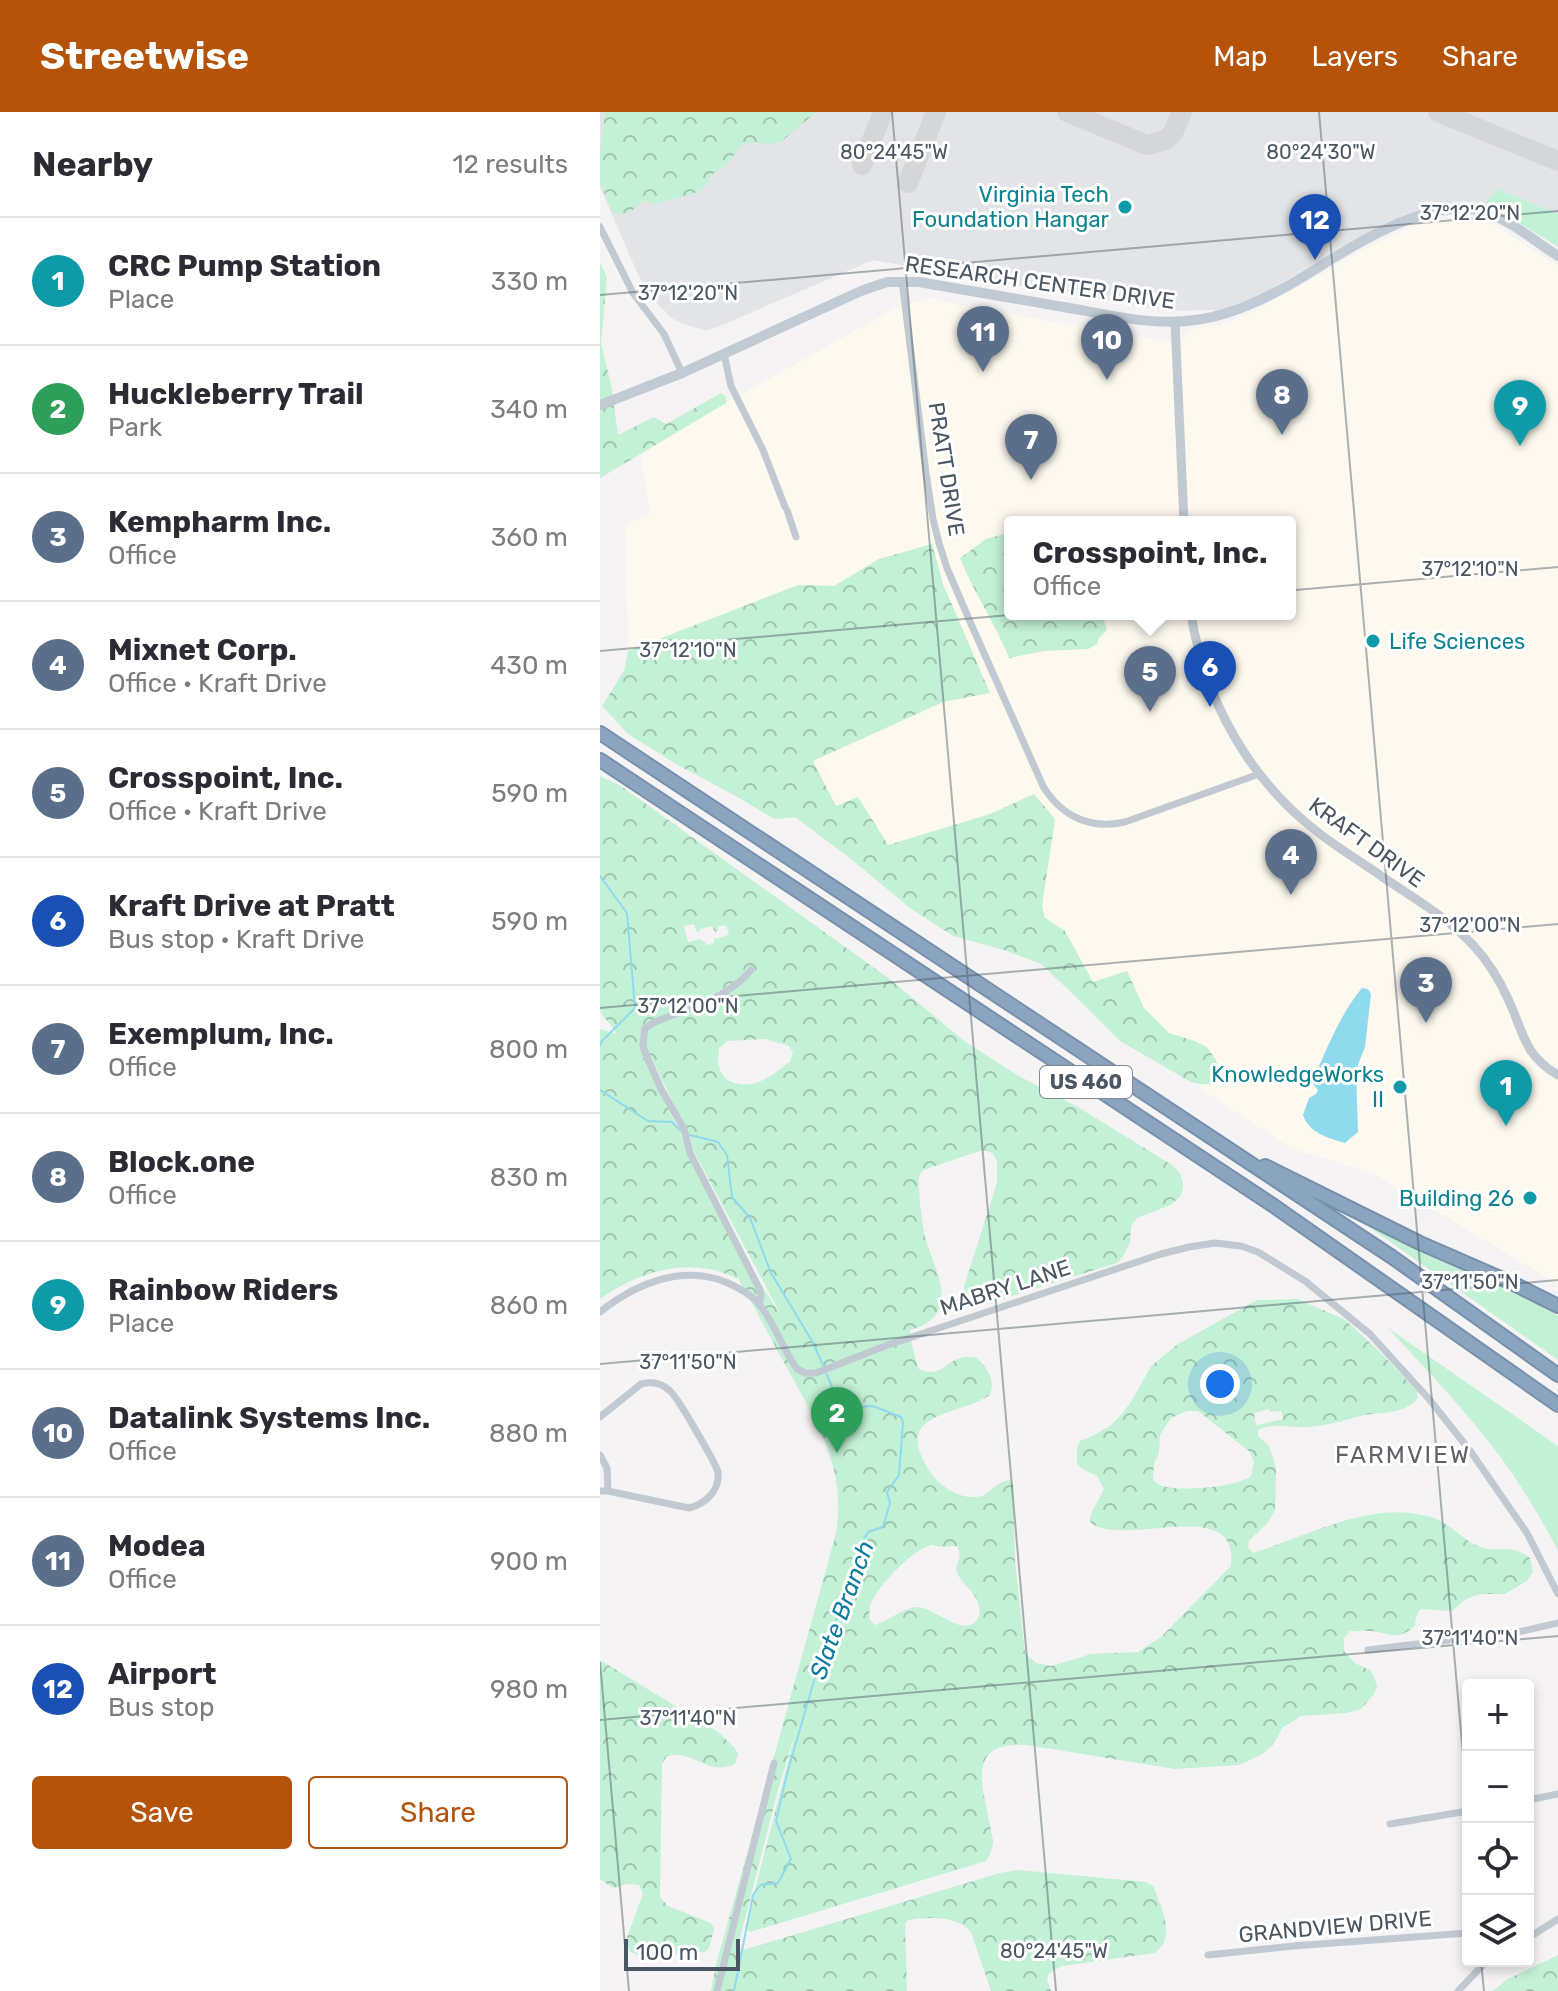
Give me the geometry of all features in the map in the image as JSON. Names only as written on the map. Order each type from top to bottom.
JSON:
[{"type":"highway","name":"US 460","points":[[600,733],[1392,1257],[1558,1375]]},
{"type":"highway","name":"US 460","points":[[600,760],[1274,1206],[1558,1405]]},
{"type":"highway","points":[[1218,1142],[1420,1243],[1558,1306]]},
{"type":"main road","name":"RESEARCH CENTER DRIVE","points":[[600,405],[682,373],[887,282],[919,282],[1136,319],[1175,322],[1210,318],[1250,304],[1292,283],[1357,243],[1397,224],[1428,214],[1467,209],[1491,214],[1558,256]]},
{"type":"street","points":[[600,227],[629,287],[664,334],[682,373]]},
{"type":"street","name":"PRATT DRIVE","points":[[902,281],[926,473],[939,543],[972,626],[1049,796],[1062,810],[1076,818],[1093,824],[1111,825],[1259,774]]},
{"type":"street","points":[[1175,322],[1184,516]]},
{"type":"street","points":[[724,354],[731,386],[763,450],[796,537]]},
{"type":"street","name":"KRAFT DRIVE","points":[[1192,620],[1200,658],[1218,705],[1237,742],[1259,774],[1320,834],[1435,913],[1473,945],[1509,999],[1532,1054],[1558,1075]]},
{"type":"street","points":[[600,1312],[645,1284],[687,1275],[721,1280],[737,1287],[759,1304],[759,1288],[690,1153],[684,1129],[661,1089],[643,1045],[645,1028],[717,998],[740,983],[751,970]]},
{"type":"street","name":"MABRY LANE","points":[[759,1304],[794,1365],[802,1372],[811,1374],[885,1346],[1161,1254],[1206,1243],[1241,1246],[1258,1252],[1305,1281],[1370,1334],[1429,1399],[1471,1452],[1527,1533],[1558,1594]]},
{"type":"street","points":[[600,1417],[641,1384],[658,1383],[672,1392],[691,1422],[718,1472],[716,1488],[707,1500],[689,1508],[604,1491],[607,1468],[600,1455]]},
{"type":"street","points":[[1368,1650],[1523,1631],[1558,1623]]},
{"type":"street","points":[[717,1991],[774,1763]]},
{"type":"street","points":[[1534,1799],[1558,1794]]},
{"type":"street","points":[[1390,1824],[1462,1812]]},
{"type":"street","points":[[1534,1934],[1558,1919]]},
{"type":"street","points":[[1534,1930],[1541,1930]]},
{"type":"street","name":"GRANDVIEW DRIVE","points":[[1208,1955],[1462,1934]]},
{"type":"street","points":[[1458,1991],[1480,1967]]},
{"type":"shaded area","points":[[600,112],[1558,112],[1558,214],[1498,189],[1482,206],[1456,205],[1399,219],[1340,248],[1261,295],[1220,310],[1167,311],[873,260],[706,330],[673,319],[648,294],[636,270],[600,187]]},
{"type":"shaded area","points":[[1453,218],[1477,218],[1485,219],[1558,266],[1558,1284],[1374,1174],[1291,1148],[1200,1088],[1200,1085],[1211,1084],[1192,1040],[1169,1033],[1144,1008],[1127,971],[1093,982],[1065,931],[1044,917],[1035,794],[990,814],[888,845],[858,798],[836,807],[813,761],[943,702],[989,692],[943,584],[932,544],[879,559],[834,586],[798,585],[628,651],[625,524],[650,514],[641,460],[646,451],[899,306],[932,298],[1170,342],[1185,341],[1190,329],[1219,325],[1254,311],[1365,248],[1413,226]]},
{"type":"green space","points":[[605,112],[816,112],[781,142],[750,142],[738,148],[729,163],[711,175],[703,189],[656,204],[646,199],[629,213],[613,214],[600,182]]},
{"type":"green space","points":[[1498,189],[1558,214],[1558,247],[1502,212],[1482,206]]},
{"type":"green space","points":[[600,263],[607,277],[601,343],[618,435],[654,417],[666,424],[721,393],[726,397],[726,403],[600,478]]},
{"type":"green space","points":[[1004,534],[1004,620],[1104,620],[1107,630],[1097,644],[1088,649],[1044,651],[1009,658],[960,558],[986,539]]},
{"type":"green space","points":[[932,544],[943,584],[990,693],[943,702],[813,761],[836,806],[858,797],[888,845],[990,814],[1034,794],[1055,819],[1042,906],[1044,917],[1065,931],[1093,982],[1127,971],[1144,1008],[1169,1033],[1207,1047],[1217,1062],[1220,1081],[1206,1084],[1191,1082],[1120,1041],[1041,964],[953,936],[910,908],[795,817],[774,819],[676,764],[628,734],[602,706],[624,671],[628,651],[798,585],[834,586],[879,559]]},
{"type":"green space","points":[[600,776],[621,786],[891,980],[964,1041],[1017,1075],[1076,1106],[1180,1173],[1183,1189],[1180,1197],[1170,1205],[1137,1218],[1131,1226],[1130,1242],[1117,1263],[980,1306],[963,1304],[960,1299],[997,1183],[997,1161],[992,1153],[980,1151],[923,1170],[919,1176],[925,1234],[942,1294],[936,1314],[926,1323],[910,1330],[917,1364],[919,1369],[929,1372],[942,1369],[959,1358],[977,1358],[988,1371],[992,1384],[990,1395],[932,1419],[922,1427],[918,1437],[920,1452],[934,1477],[960,1495],[979,1497],[1004,1481],[1010,1480],[1013,1484],[1015,1561],[1025,1653],[1036,1663],[1051,1666],[1091,1654],[1138,1652],[1161,1637],[1231,1566],[1229,1544],[1217,1532],[1198,1527],[1105,1529],[1090,1522],[1104,1489],[1097,1476],[1077,1463],[1077,1448],[1080,1441],[1111,1425],[1121,1415],[1151,1366],[1178,1344],[1257,1300],[1297,1299],[1344,1319],[1417,1391],[1418,1398],[1403,1409],[1330,1424],[1276,1426],[1258,1430],[1258,1436],[1269,1446],[1276,1467],[1275,1510],[1269,1521],[1249,1541],[1248,1547],[1253,1553],[1364,1516],[1409,1513],[1438,1520],[1478,1546],[1517,1551],[1530,1558],[1533,1572],[1527,1581],[1505,1594],[1480,1594],[1466,1599],[1452,1611],[1420,1609],[1415,1625],[1402,1634],[1350,1631],[1344,1638],[1344,1651],[1355,1663],[1370,1670],[1377,1687],[1361,1709],[1301,1716],[1282,1728],[1273,1745],[1261,1755],[1239,1765],[1175,1769],[1027,1745],[994,1750],[986,1758],[982,1781],[993,1843],[986,1861],[750,1932],[745,1928],[797,1727],[736,1954],[1018,1870],[1146,1882],[1153,1886],[1166,1922],[1165,1939],[1154,1953],[1062,1966],[1049,1973],[1047,1979],[1051,1991],[991,1991],[971,1932],[950,1920],[924,1918],[908,1920],[905,1924],[907,1991],[711,1991],[835,1537],[838,1492],[829,1452],[821,1433],[738,1278],[702,1268],[684,1267],[648,1274],[600,1299],[600,1029],[616,1034],[600,1011]],"holes":[[[694,924],[697,932],[712,926],[715,932],[718,927],[726,925],[729,935],[706,945],[701,939],[688,942],[684,926]],[[765,1039],[789,1046],[793,1052],[790,1062],[773,1074],[757,1083],[737,1084],[722,1073],[718,1062],[719,1048],[727,1041]],[[647,1049],[692,1148],[781,1315],[744,1258],[687,1154],[644,1052]],[[1269,1409],[1270,1412],[1281,1411],[1283,1419],[1256,1425],[1254,1413]],[[1187,1411],[1198,1411],[1250,1452],[1254,1462],[1251,1476],[1234,1483],[1208,1487],[1182,1489],[1160,1485],[1153,1479],[1160,1435],[1171,1418]],[[932,1545],[956,1546],[960,1554],[958,1575],[975,1596],[979,1607],[979,1616],[972,1624],[957,1624],[916,1607],[875,1625],[870,1620],[870,1606],[876,1594],[915,1553]]]},
{"type":"green space","points":[[1355,1217],[1558,1316],[1558,1360]]},
{"type":"green space","points":[[1388,1328],[1558,1446],[1558,1550],[1499,1455]]},
{"type":"green space","points":[[600,1660],[718,1732],[738,1754],[735,1764],[725,1767],[677,1755],[667,1756],[662,1764],[660,1897],[668,1906],[711,1923],[714,1929],[705,1952],[640,1956],[629,1951],[627,1937],[643,1894],[639,1885],[613,1888],[600,1879]]},
{"type":"green space","points":[[1558,1955],[1558,1991],[1493,1991],[1506,1980]]},
{"type":"water","points":[[1362,988],[1368,989],[1371,994],[1365,1047],[1356,1070],[1358,1132],[1345,1143],[1314,1130],[1303,1115],[1309,1098],[1318,1090],[1312,1083],[1328,1046]]},
{"type":"waterway","name":"Slate Branch","points":[[600,876],[627,913],[635,1008],[600,1046]]},
{"type":"waterway","name":"Slate Branch","points":[[600,1090],[648,1121],[672,1122],[684,1134]]},
{"type":"waterway","name":"Slate Branch","points":[[690,1135],[718,1142],[727,1155],[732,1197],[750,1218],[771,1273],[824,1367]]},
{"type":"waterway","name":"Slate Branch","points":[[734,1991],[753,1895],[760,1885],[778,1883],[791,1859],[776,1821],[824,1646],[845,1601],[860,1546],[868,1532],[883,1527],[890,1503],[887,1492],[899,1475],[901,1417],[873,1406],[844,1408],[826,1373]]},
{"type":"taxiway","points":[[862,165],[883,112]]},
{"type":"taxiway","points":[[908,183],[936,112]]},
{"type":"taxiway","points":[[1067,112],[1147,145],[1166,140],[1173,133],[1182,112]]},
{"type":"taxiway","points":[[1438,112],[1558,161]]},
{"type":"place","name":"Virginia Tech Foundation Hangar","points":[[1125,207]]},
{"type":"place","name":"Airport","points":[[1315,260]]},
{"type":"place","name":"Modea","points":[[983,372]]},
{"type":"place","name":"Datalink Systems Inc.","points":[[1107,380]]},
{"type":"place","name":"Block.one","points":[[1282,435]]},
{"type":"place","name":"Rainbow Riders","points":[[1520,446]]},
{"type":"place","name":"Exemplum, Inc.","points":[[1031,480]]},
{"type":"place","name":"Life Sciences","points":[[1373,641]]},
{"type":"place","name":"Kraft Drive at Pratt","points":[[1210,707]]},
{"type":"place","name":"Crosspoint, Inc.","points":[[1150,712]]},
{"type":"place","name":"Mixnet Corp.","points":[[1291,895]]},
{"type":"place","name":"Kempharm Inc.","points":[[1426,1023]]},
{"type":"place","name":"KnowledgeWorks II","points":[[1400,1087]]},
{"type":"place","name":"CRC Pump Station","points":[[1506,1126]]},
{"type":"place","name":"Building 26","points":[[1530,1198]]},
{"type":"place","name":"Huckleberry Trail","points":[[837,1453]]},
{"type":"district","name":"FARMVIEW","points":[[1403,1455]]}]
